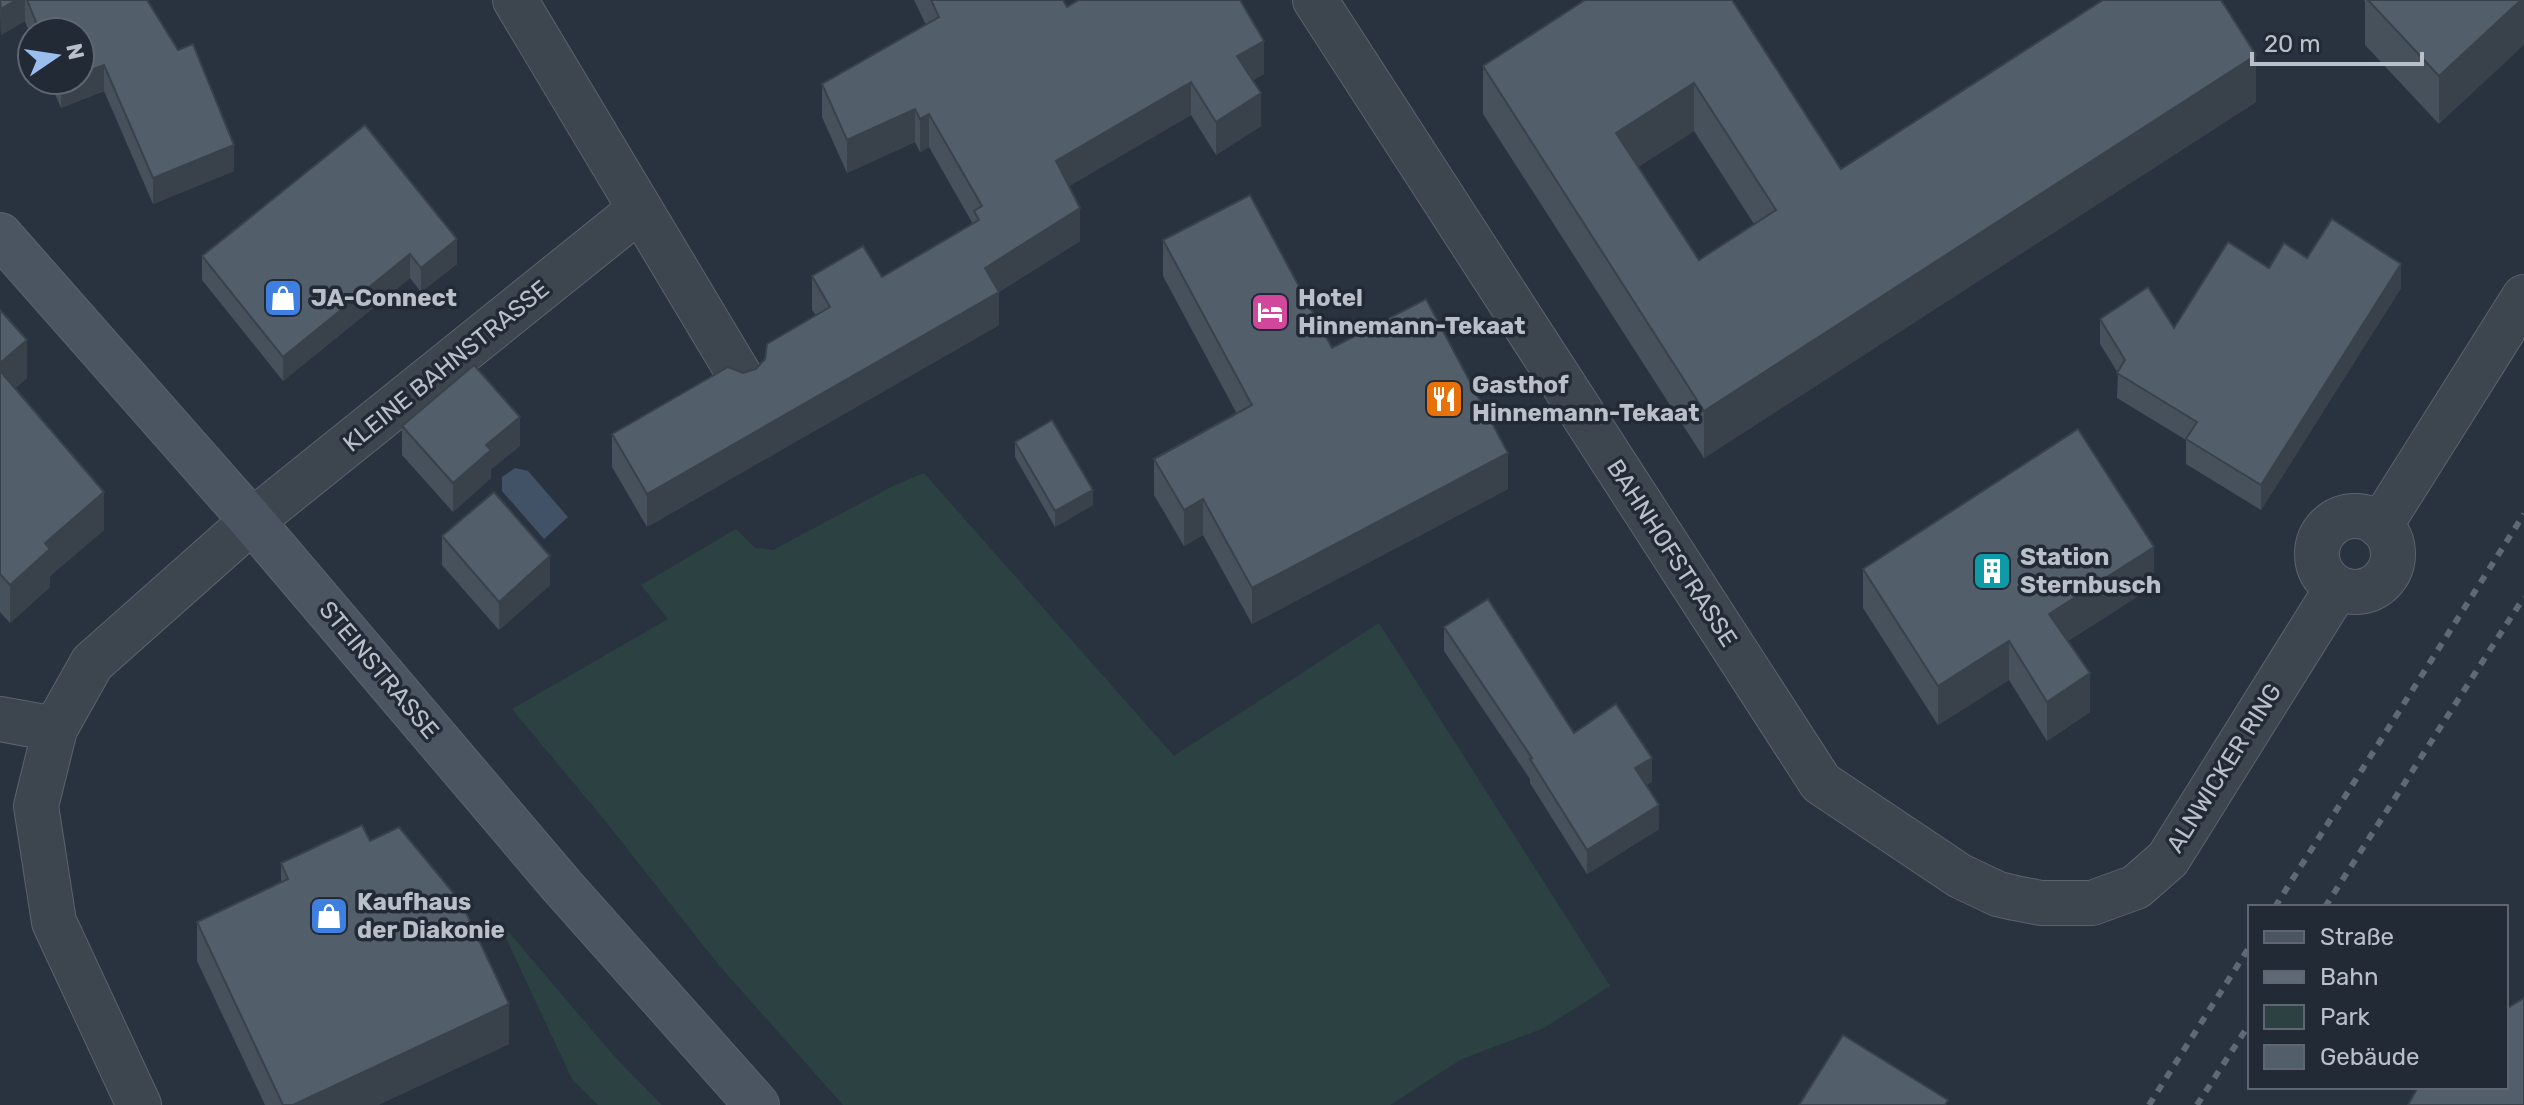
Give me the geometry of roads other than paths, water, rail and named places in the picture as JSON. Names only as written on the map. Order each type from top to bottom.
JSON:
[{"type":"street","points":[[515,0],[743,381]]},
{"type":"street","name":"BAHNHOFSTRASSE","points":[[1315,0],[1821,783]]},
{"type":"street","name":"KLEINE BAHNSTRASSE","points":[[139,1105],[54,922],[36,806],[55,729],[92,663],[252,521],[639,210]]},
{"type":"street","name":"STEINSTRASSE","points":[[0,235],[252,521],[562,886],[757,1105]]},
{"type":"street","name":"ALNWICKER RING","points":[[1821,783],[1960,876],[1998,894],[2055,903],[2092,903],[2136,887],[2168,859],[2337,588],[2349,592],[2363,591],[2382,581],[2389,571],[2393,549],[2389,536],[2380,526],[2524,297]]},
{"type":"street","points":[[0,719],[55,729]]},
{"type":"water","points":[[515,468],[528,471],[568,517],[544,539],[502,491],[502,477]]},
{"type":"railway","points":[[2276,905],[2524,514]]},
{"type":"railway","points":[[2326,905],[2524,597]]},
{"type":"railway","points":[[2149,1105],[2248,949]]},
{"type":"railway","points":[[2197,1105],[2248,1026]]},
{"type":"place","name":"JA-Connect","points":[[283,298]]},
{"type":"place","name":"Hotel Hinnemann-Tekaat","points":[[1270,312]]},
{"type":"place","name":"Gasthof Hinnemann-Tekaat","points":[[1444,399]]},
{"type":"place","name":"Station Sternbusch","points":[[1992,571]]},
{"type":"place","name":"Kaufhaus der Diakonie","points":[[329,916]]}]
